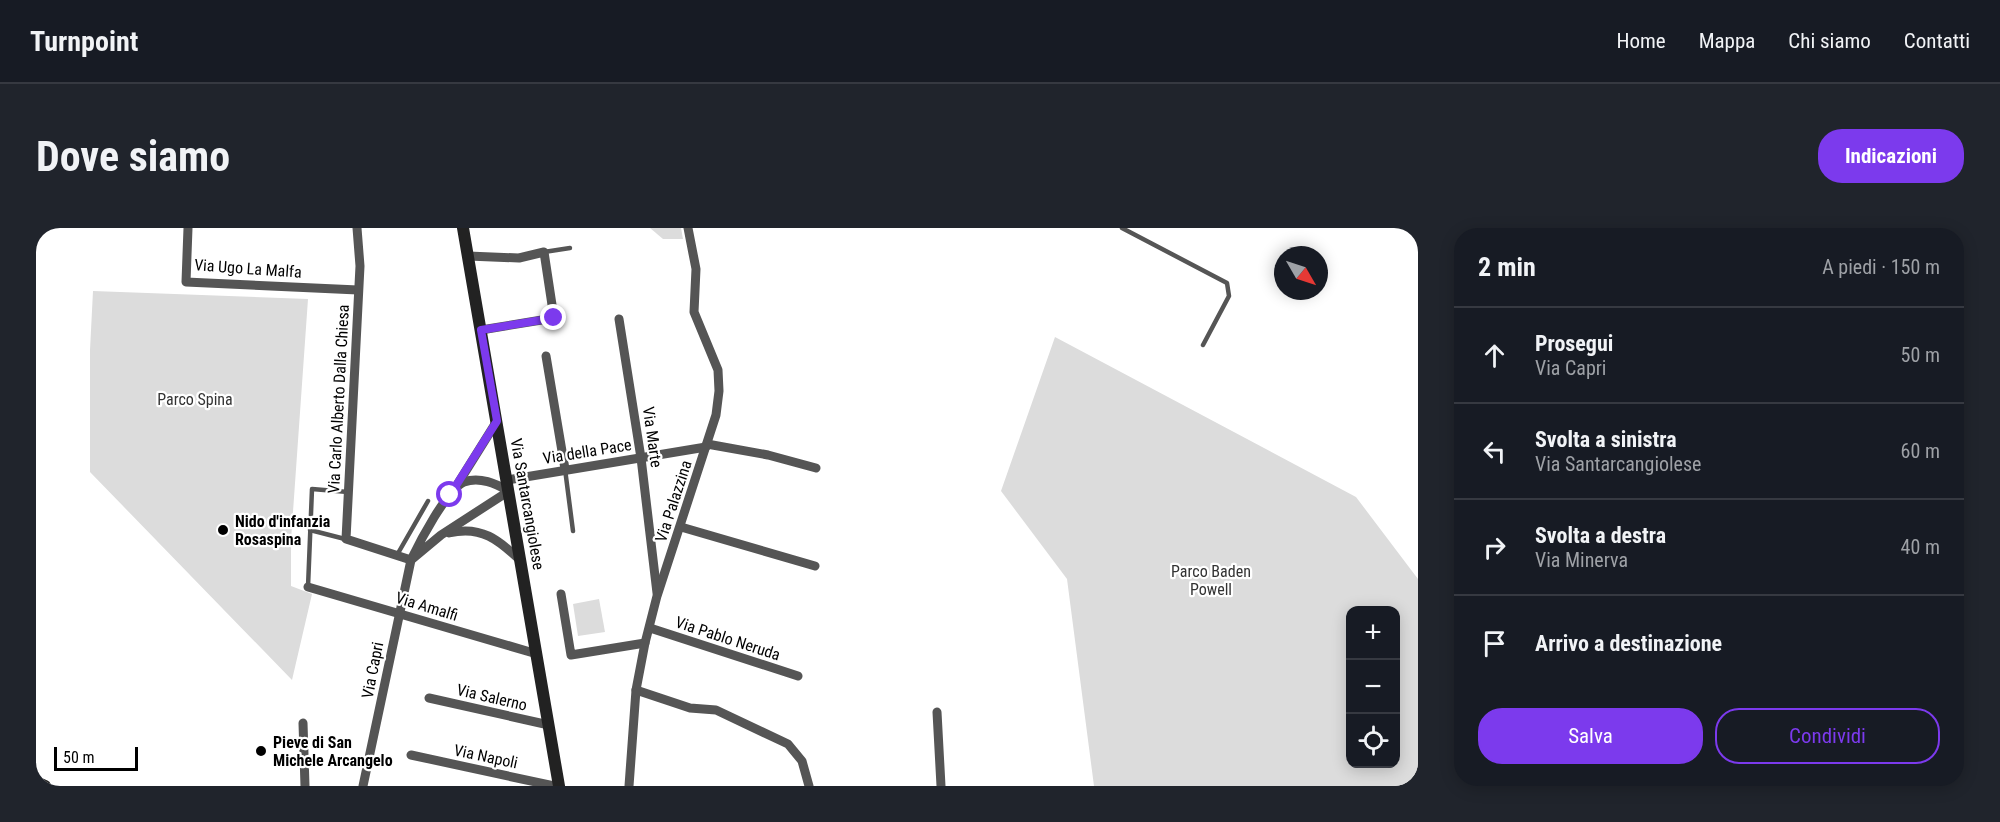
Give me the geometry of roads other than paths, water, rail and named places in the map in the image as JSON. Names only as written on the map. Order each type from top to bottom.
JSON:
[{"type":"main road","name":"Via Santarcangiolese","points":[[463,228],[549,725],[556,786]]},
{"type":"main road","points":[[36,782],[45,786]]},
{"type":"street","name":"Via Ugo La Malfa","points":[[189,228],[186,282],[358,290]]},
{"type":"street","name":"Via Carlo Alberto Dalla Chiesa","points":[[346,539],[360,244],[357,228]]},
{"type":"street","name":"Via Palazzina","points":[[629,786],[636,690],[645,643],[657,596],[706,445],[719,391],[718,370],[694,312],[696,269],[688,228]]},
{"type":"street","points":[[468,256],[519,258],[544,252],[554,318],[481,330]]},
{"type":"street","name":"Via Marte","points":[[619,319],[641,458],[657,596]]},
{"type":"street","points":[[546,356],[566,469]]},
{"type":"street","name":"Via Capri","points":[[363,786],[410,563],[497,421]]},
{"type":"street","name":"Via della Pace","points":[[508,486],[566,469],[641,458],[706,445],[768,455],[816,468]]},
{"type":"street","name":"Via Capri","points":[[450,495],[463,483],[481,480],[508,486]]},
{"type":"street","points":[[346,539],[397,555],[410,563],[441,535],[508,486]]},
{"type":"street","points":[[681,526],[815,566]]},
{"type":"street","points":[[441,535],[458,531],[479,531],[501,542],[521,561]]},
{"type":"street","name":"Via Amalfi","points":[[309,587],[537,654]]},
{"type":"street","points":[[561,594],[571,655],[645,643]]},
{"type":"street","name":"Via Pablo Neruda","points":[[650,628],[798,676]]},
{"type":"street","points":[[636,690],[690,708],[716,710],[789,744],[802,761],[809,786]]},
{"type":"street","name":"Via Salerno","points":[[429,699],[549,725]]},
{"type":"street","points":[[937,712],[941,786]]},
{"type":"street","points":[[303,723],[305,786]]},
{"type":"street","name":"Via Napoli","points":[[411,755],[556,786]]},
{"type":"lane","points":[[1122,228],[1227,283],[1229,296],[1203,345]]},
{"type":"lane","points":[[544,252],[570,248]]},
{"type":"lane","points":[[566,469],[573,531]]},
{"type":"lane","points":[[309,587],[312,489],[348,492]]},
{"type":"lane","points":[[397,555],[428,501]]},
{"type":"lane","points":[[310,530],[346,539]]},
{"type":"place","name":"Nido d'infanzia Rosaspina","points":[[223,530]]},
{"type":"place","name":"Pieve di San Michele Arcangelo","points":[[261,751]]},
{"type":"park label","name":"Parco Spina","points":[[195,399]]},
{"type":"park label","name":"Parco Baden Powell","points":[[1211,580]]}]
